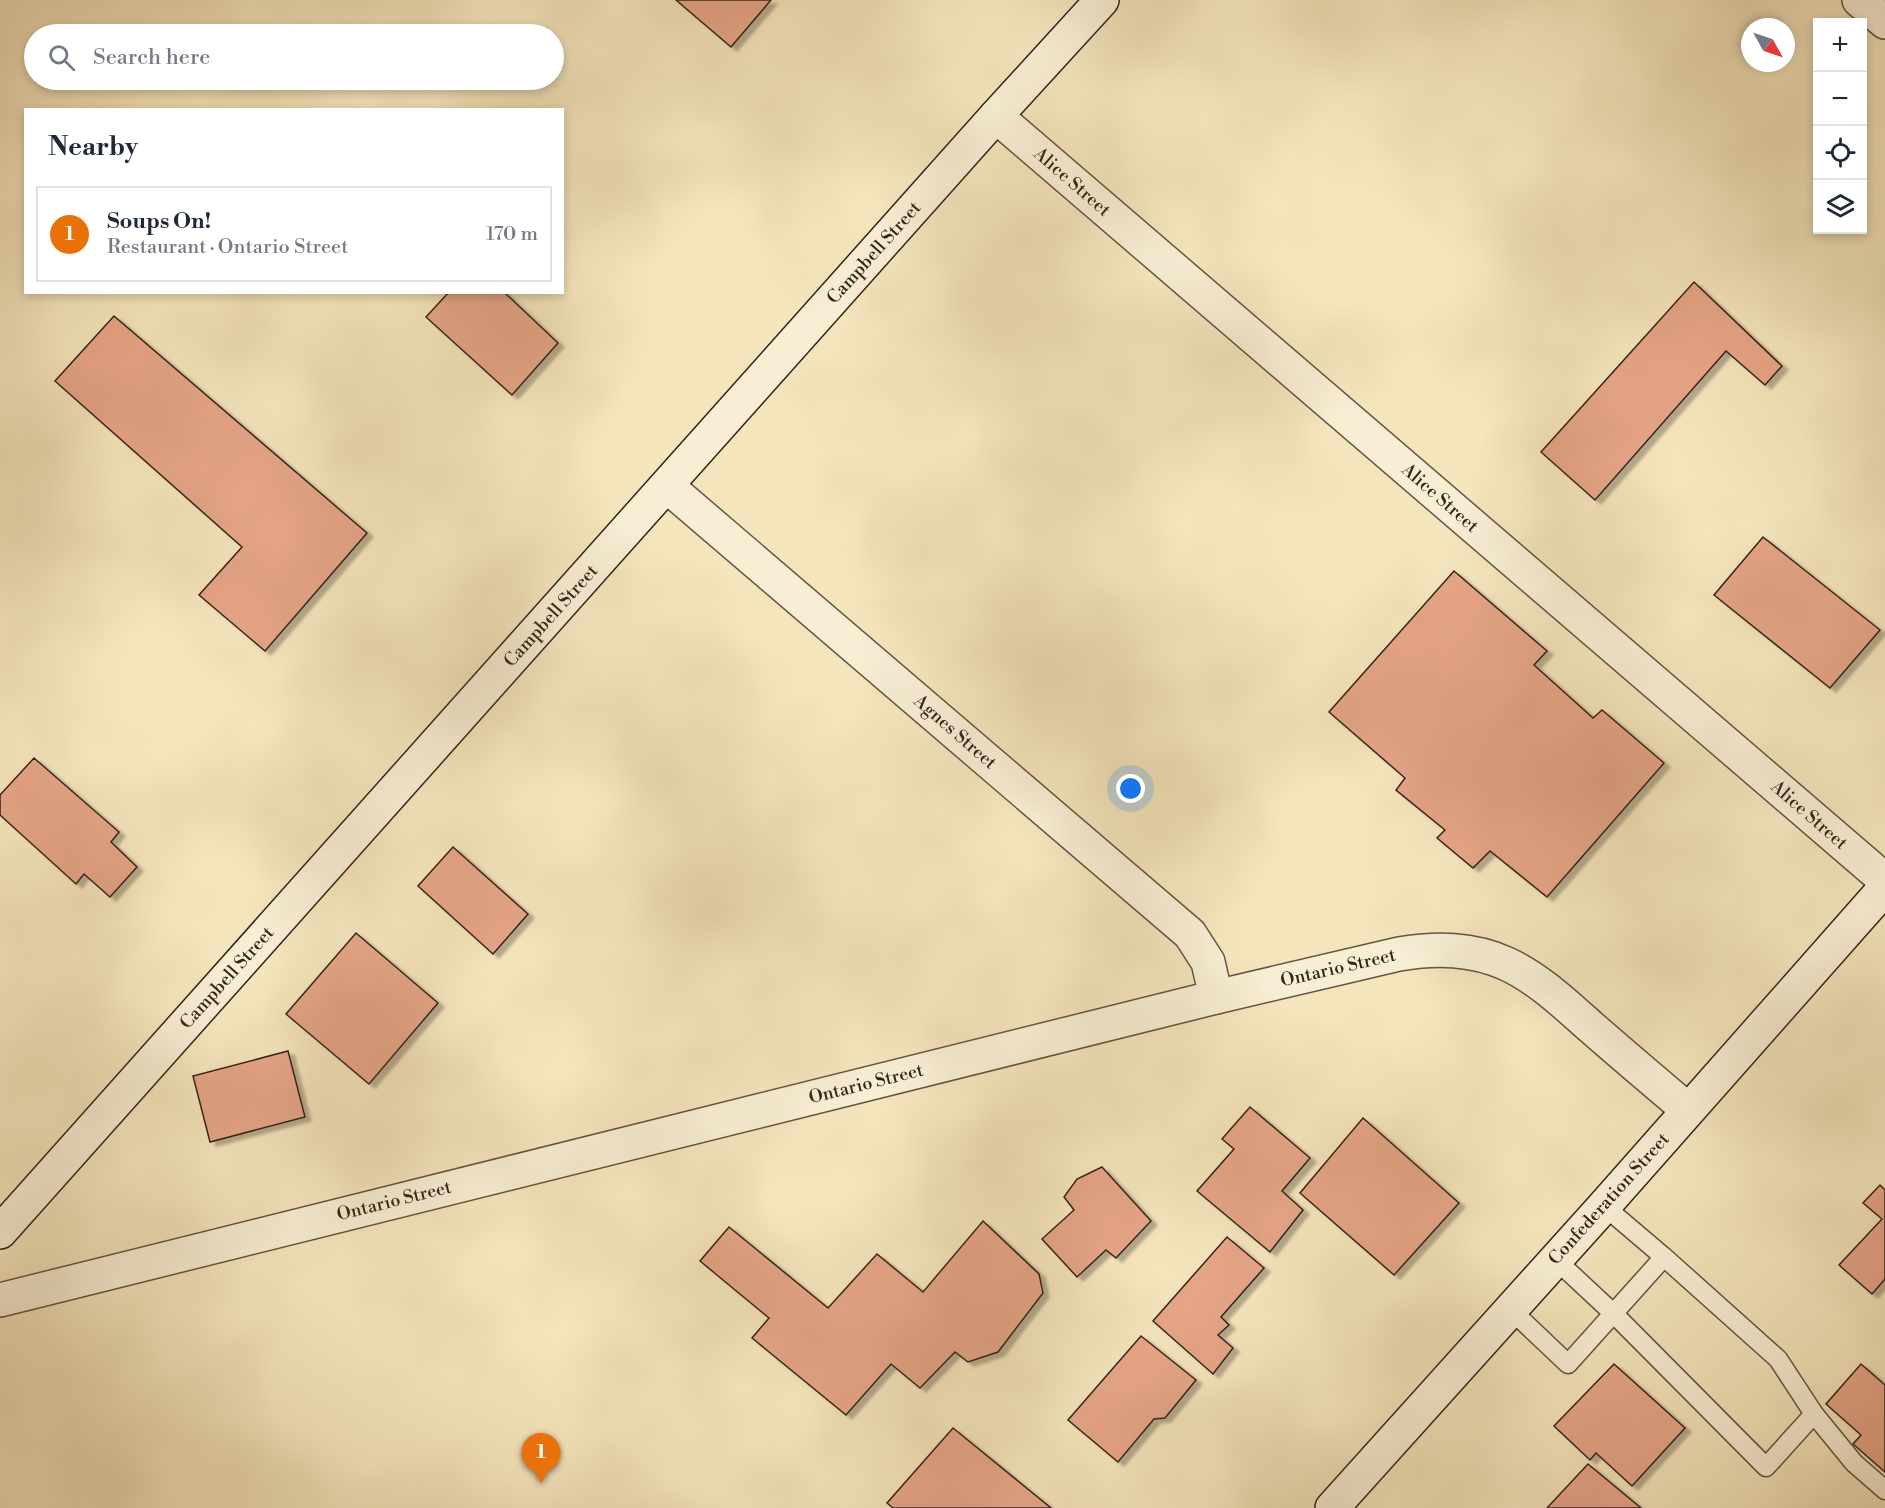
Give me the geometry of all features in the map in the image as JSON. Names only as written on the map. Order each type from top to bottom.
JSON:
[{"type":"street","name":"Campbell Street","points":[[0,1232],[1102,0]]},
{"type":"street","points":[[1859,0],[1885,22]]},
{"type":"street","name":"Alice Street","points":[[996,116],[1885,880]]},
{"type":"street","name":"Agnes Street","points":[[667,486],[1190,934],[1208,962],[1216,997]]},
{"type":"street","name":"Confederation Street","points":[[1332,1508],[1604,1206],[1885,888]]},
{"type":"street","name":"Ontario Street","points":[[0,1299],[1216,997],[1399,954],[1427,950],[1448,949],[1467,952],[1506,963],[1540,984],[1688,1110]]},
{"type":"lane","points":[[1604,1206],[1778,1359],[1814,1414],[1854,1464],[1885,1490]]},
{"type":"lane","points":[[1510,1309],[1568,1364],[1664,1257]]},
{"type":"lane","points":[[1555,1259],[1614,1314],[1766,1467],[1814,1414]]},
{"type":"building","points":[[676,0],[771,0],[731,47]]},
{"type":"building","points":[[1694,282],[1782,366],[1765,385],[1726,351],[1595,500],[1541,452]]},
{"type":"building","points":[[447,294],[506,294],[558,343],[512,395],[426,317]]},
{"type":"building","points":[[114,316],[367,533],[265,651],[199,595],[242,547],[55,381]]},
{"type":"building","points":[[1763,537],[1880,630],[1830,688],[1714,595]]},
{"type":"building","points":[[1454,571],[1547,651],[1534,665],[1593,718],[1602,710],[1664,763],[1547,897],[1490,851],[1473,868],[1437,838],[1445,830],[1396,790],[1405,778],[1329,712]]},
{"type":"building","points":[[34,758],[119,832],[111,842],[137,867],[110,897],[84,874],[76,884],[0,815],[0,795]]},
{"type":"building","points":[[453,847],[528,914],[493,954],[418,886]]},
{"type":"building","points":[[356,933],[438,1003],[369,1084],[286,1014]]},
{"type":"building","points":[[288,1051],[305,1117],[210,1142],[193,1076]]},
{"type":"building","points":[[1250,1107],[1310,1158],[1282,1191],[1303,1210],[1270,1252],[1197,1191],[1234,1149],[1222,1139]]},
{"type":"building","points":[[1363,1118],[1459,1203],[1394,1275],[1300,1193]]},
{"type":"building","points":[[1102,1167],[1151,1221],[1116,1258],[1106,1250],[1077,1277],[1042,1239],[1074,1210],[1064,1197],[1077,1179]]},
{"type":"building","points":[[1880,1185],[1885,1190],[1885,1279],[1872,1294],[1839,1265],[1882,1219],[1863,1203]]},
{"type":"building","points":[[983,1221],[1039,1274],[1043,1293],[998,1352],[968,1362],[955,1352],[920,1388],[891,1364],[846,1415],[752,1338],[769,1318],[700,1261],[729,1227],[828,1308],[877,1254],[923,1292]]},
{"type":"building","points":[[1227,1237],[1264,1268],[1221,1317],[1229,1325],[1218,1335],[1233,1348],[1213,1374],[1153,1321]]},
{"type":"building","points":[[1141,1336],[1196,1380],[1165,1418],[1154,1419],[1118,1462],[1068,1420]]},
{"type":"building","points":[[1614,1364],[1685,1428],[1632,1486],[1596,1453],[1590,1460],[1554,1426]]},
{"type":"building","points":[[1861,1364],[1885,1385],[1885,1472],[1853,1444],[1861,1435],[1826,1404]]},
{"type":"building","points":[[953,1428],[1051,1508],[893,1508],[887,1503]]},
{"type":"building","points":[[1588,1464],[1641,1508],[1547,1508]]},
{"type":"place","name":"Soups On!","points":[[541,1483]]}]
